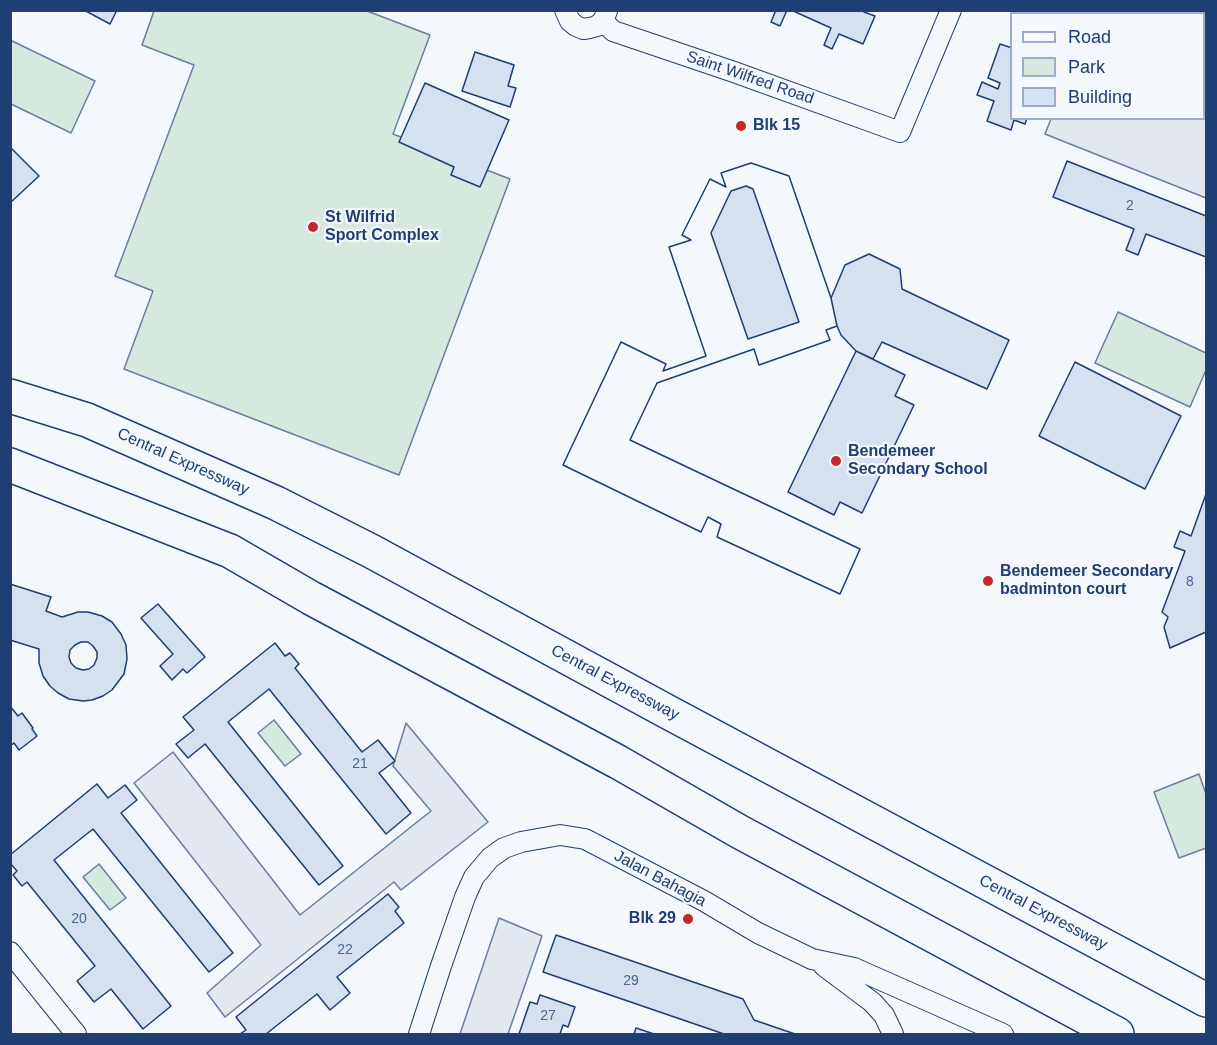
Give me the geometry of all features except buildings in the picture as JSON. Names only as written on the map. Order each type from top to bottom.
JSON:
[{"type":"highway","name":"Central Expressway","points":[[10,396],[87,420],[276,503],[371,551],[1206,1000]]},
{"type":"highway","points":[[10,465],[230,551],[321,603],[618,762],[740,832],[1117,1035]]},
{"type":"street","name":"Saint Wilfred Road","points":[[565,10],[570,21],[583,29],[597,26],[605,16],[613,31],[900,132],[951,10]]},
{"type":"street","name":"Jalan Bahagia","points":[[419,1035],[465,897],[474,877],[490,858],[504,848],[538,838],[560,835],[585,839],[704,901],[758,933],[812,959],[854,969],[1003,1035]]},
{"type":"street","points":[[10,952],[76,1035]]},
{"type":"street","points":[[812,959],[846,981],[872,1002],[884,1015],[893,1035]]},
{"type":"green space","name":"St Wilfrid Sport Complex","points":[[154,11],[367,11],[430,35],[393,134],[510,179],[399,475],[124,369],[153,291],[115,276],[194,65],[142,45]]},
{"type":"green space","points":[[10,40],[95,81],[71,133],[11,104]]},
{"type":"green space","points":[[1118,312],[1206,353],[1206,370],[1190,407],[1095,363]]},
{"type":"green space","points":[[274,720],[301,754],[285,766],[258,733]]},
{"type":"green space","points":[[1199,774],[1206,794],[1206,848],[1179,858],[1154,792]]},
{"type":"green space","points":[[99,864],[126,898],[110,910],[83,877]]},
{"type":"shaded area","points":[[1093,10],[1206,11],[1206,198],[1045,134],[1051,120],[1205,120],[1205,12],[1092,12]]},
{"type":"shaded area","points":[[406,723],[488,822],[401,890],[394,882],[225,1017],[207,993],[261,945],[134,783],[173,752],[300,915],[431,811],[393,766]]},
{"type":"shaded area","points":[[499,918],[542,936],[508,1034],[460,1034]]},
{"type":"place","name":"Blk 15","points":[[741,126]]},
{"type":"place","name":"St Wilfrid Sport Complex","points":[[313,227]]},
{"type":"place","name":"Bendemeer Secondary School","points":[[836,461]]},
{"type":"place","name":"Bendemeer Secondary badminton court","points":[[988,581]]},
{"type":"place","name":"Blk 29","points":[[688,919]]}]
